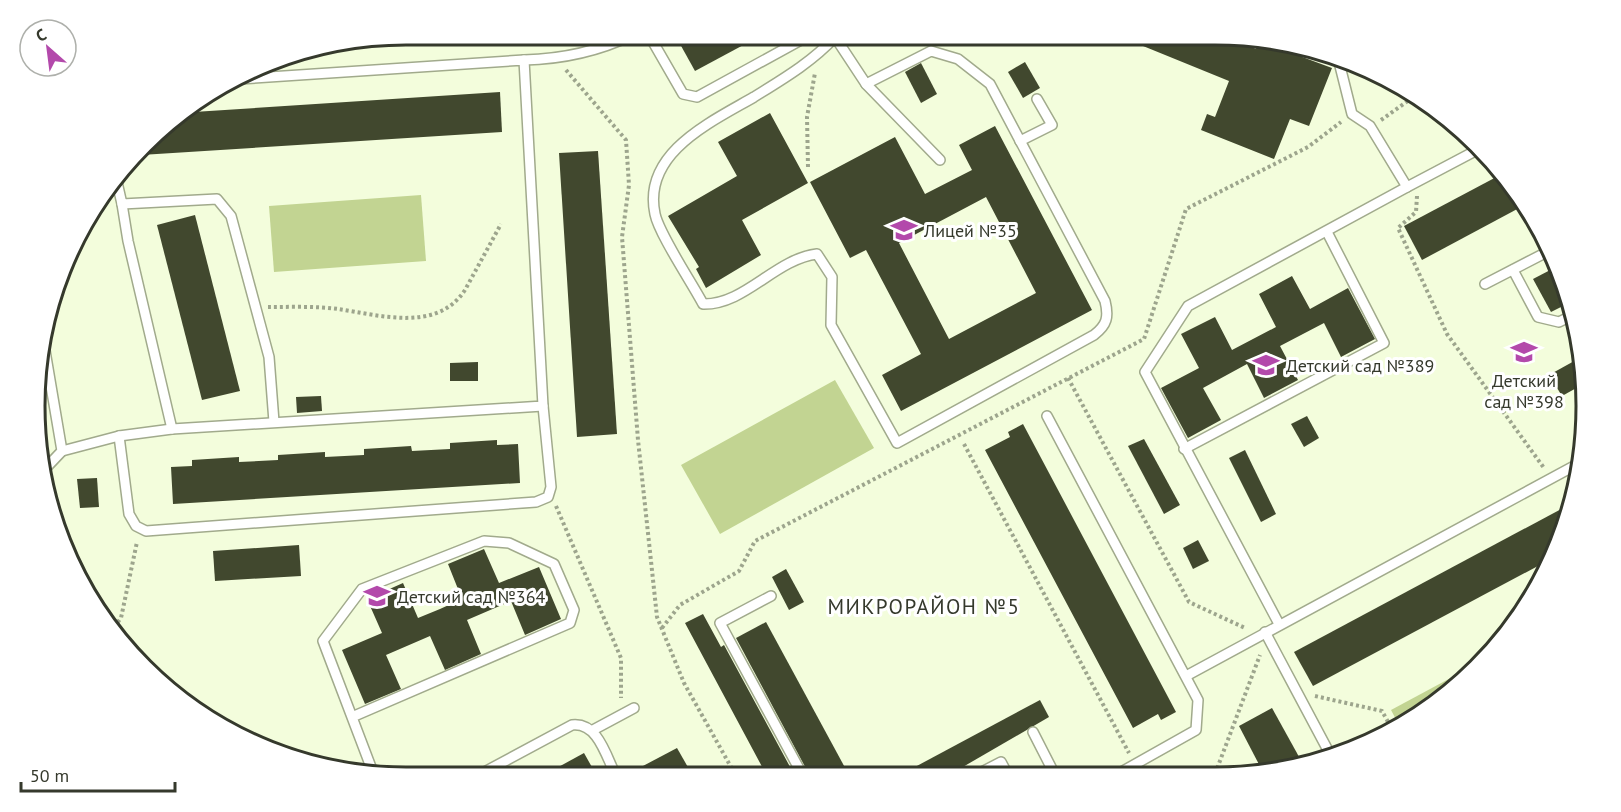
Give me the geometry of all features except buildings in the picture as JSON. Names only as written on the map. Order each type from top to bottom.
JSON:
[{"type":"lane","points":[[255,78],[556,59],[603,49],[611,45]]},
{"type":"lane","points":[[655,45],[683,94],[697,97],[792,45]]},
{"type":"lane","points":[[827,45],[819,55],[701,127],[679,145],[664,166],[653,193],[656,216],[703,304],[719,304],[800,256],[817,254],[832,277],[831,325],[897,443],[1094,335],[1104,327],[1109,315],[1106,302],[990,84],[958,59],[931,51],[866,84]]},
{"type":"lane","points":[[840,45],[866,84],[940,160]]},
{"type":"lane","points":[[119,436],[129,514],[140,528],[146,531],[536,502],[548,497],[551,487],[543,406],[524,60]]},
{"type":"lane","points":[[1340,67],[1352,114],[1370,126],[1407,187]]},
{"type":"lane","points":[[1020,141],[1052,125],[1037,99]]},
{"type":"lane","points":[[1279,624],[1144,372],[1188,306],[1472,153]]},
{"type":"lane","points":[[118,188],[172,429]]},
{"type":"lane","points":[[122,204],[217,199],[231,216],[268,357],[274,422]]},
{"type":"lane","points":[[1184,449],[1384,343],[1327,232]]},
{"type":"lane","points":[[1485,284],[1543,254]]},
{"type":"lane","points":[[1513,270],[1538,317],[1559,322],[1565,319]]},
{"type":"lane","points":[[47,365],[62,451]]},
{"type":"lane","points":[[50,464],[62,451],[119,436],[172,429],[543,406]]},
{"type":"lane","points":[[1047,416],[1198,700],[1196,730],[1131,767]]},
{"type":"lane","points":[[1186,676],[1570,468]]},
{"type":"lane","points":[[352,717],[570,623],[574,610],[554,564],[508,543],[484,541],[362,589],[323,641],[370,765]]},
{"type":"lane","points":[[771,596],[720,623],[798,767]]},
{"type":"lane","points":[[1263,635],[1327,749]]},
{"type":"lane","points":[[593,730],[634,708]]},
{"type":"lane","points":[[494,767],[572,725],[583,724],[593,730],[612,767]]},
{"type":"lane","points":[[1033,732],[1051,767]]},
{"type":"lane","points":[[991,767],[1001,762],[1004,767]]},
{"type":"path","points":[[808,167],[807,117],[819,55]]},
{"type":"path","points":[[556,59],[626,140],[629,185],[622,237],[638,440],[657,617],[684,683],[731,767]]},
{"type":"path","points":[[1370,126],[1408,101]]},
{"type":"path","points":[[1417,182],[1416,212],[1398,228],[1447,334],[1552,478]]},
{"type":"path","points":[[255,306],[337,309],[401,319],[446,308],[459,299],[465,290],[501,224]]},
{"type":"path","points":[[1068,378],[1189,602],[1263,635],[1217,767]]},
{"type":"path","points":[[964,444],[1135,765]]},
{"type":"path","points":[[548,497],[560,510],[621,658],[621,715]]},
{"type":"path","points":[[117,622],[140,528]]},
{"type":"path","points":[[1296,692],[1382,711],[1389,723]]},
{"type":"green space","points":[[421,195],[426,261],[274,272],[269,206]]},
{"type":"green space","points":[[835,380],[874,448],[720,534],[681,465]]},
{"type":"green space","points":[[1454,676],[1396,719],[1391,710]]},
{"type":"place","name":"Лицей №35","points":[[904,230]]},
{"type":"place","name":"Детский сад №398","points":[[1524,352]]},
{"type":"place","name":"Детский сад №389","points":[[1266,365]]},
{"type":"place","name":"Детский сад №364","points":[[377,596]]},
{"type":"district","name":"МИКРОРАЙОН №5","points":[[924,606]]}]
